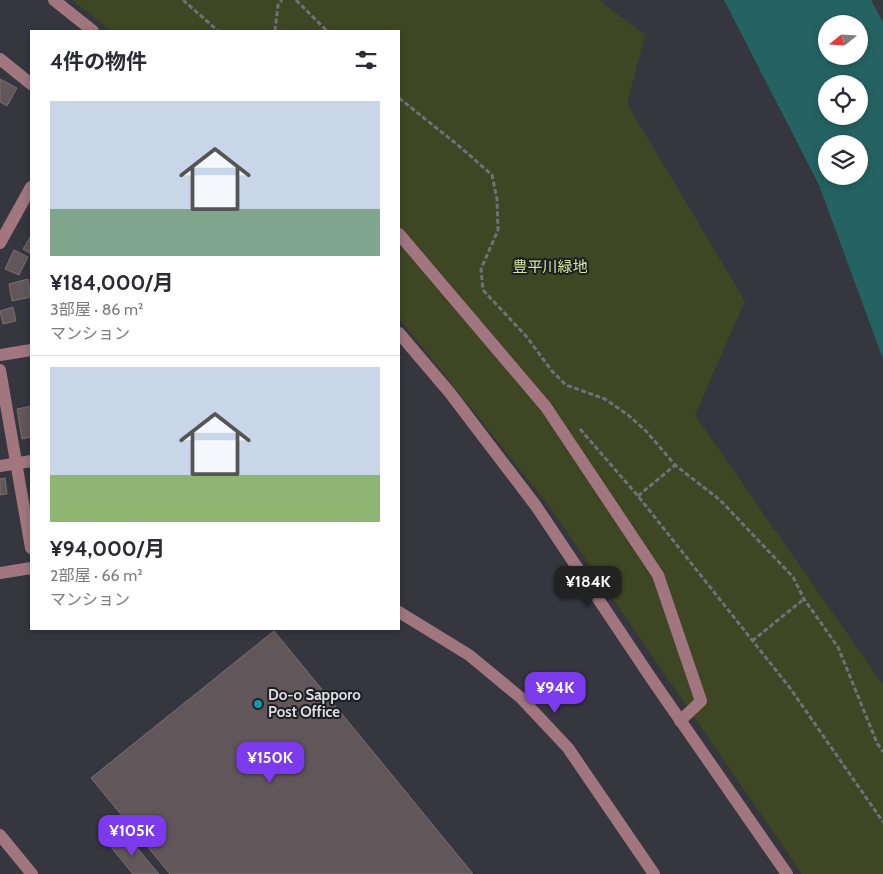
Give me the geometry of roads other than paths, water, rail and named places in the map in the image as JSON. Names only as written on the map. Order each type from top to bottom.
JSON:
[{"type":"street","points":[[54,0],[92,30]]},
{"type":"street","points":[[0,59],[30,83]]},
{"type":"street","points":[[0,243],[30,188]]},
{"type":"street","points":[[400,235],[546,407],[658,575],[701,702],[680,721]]},
{"type":"street","points":[[400,334],[450,393],[536,506],[680,721],[787,874]]},
{"type":"street","points":[[0,355],[30,350]]},
{"type":"street","points":[[0,370],[30,542]]},
{"type":"street","points":[[0,466],[30,461]]},
{"type":"street","points":[[0,573],[30,568]]},
{"type":"street","points":[[400,613],[469,655],[521,698],[568,748],[654,874]]},
{"type":"street","points":[[0,835],[32,874]]},
{"type":"place","name":"Do-o Sapporo Post Office","points":[[258,704]]},
{"type":"park label","name":"豊平川緑地","points":[[550,267]]}]
